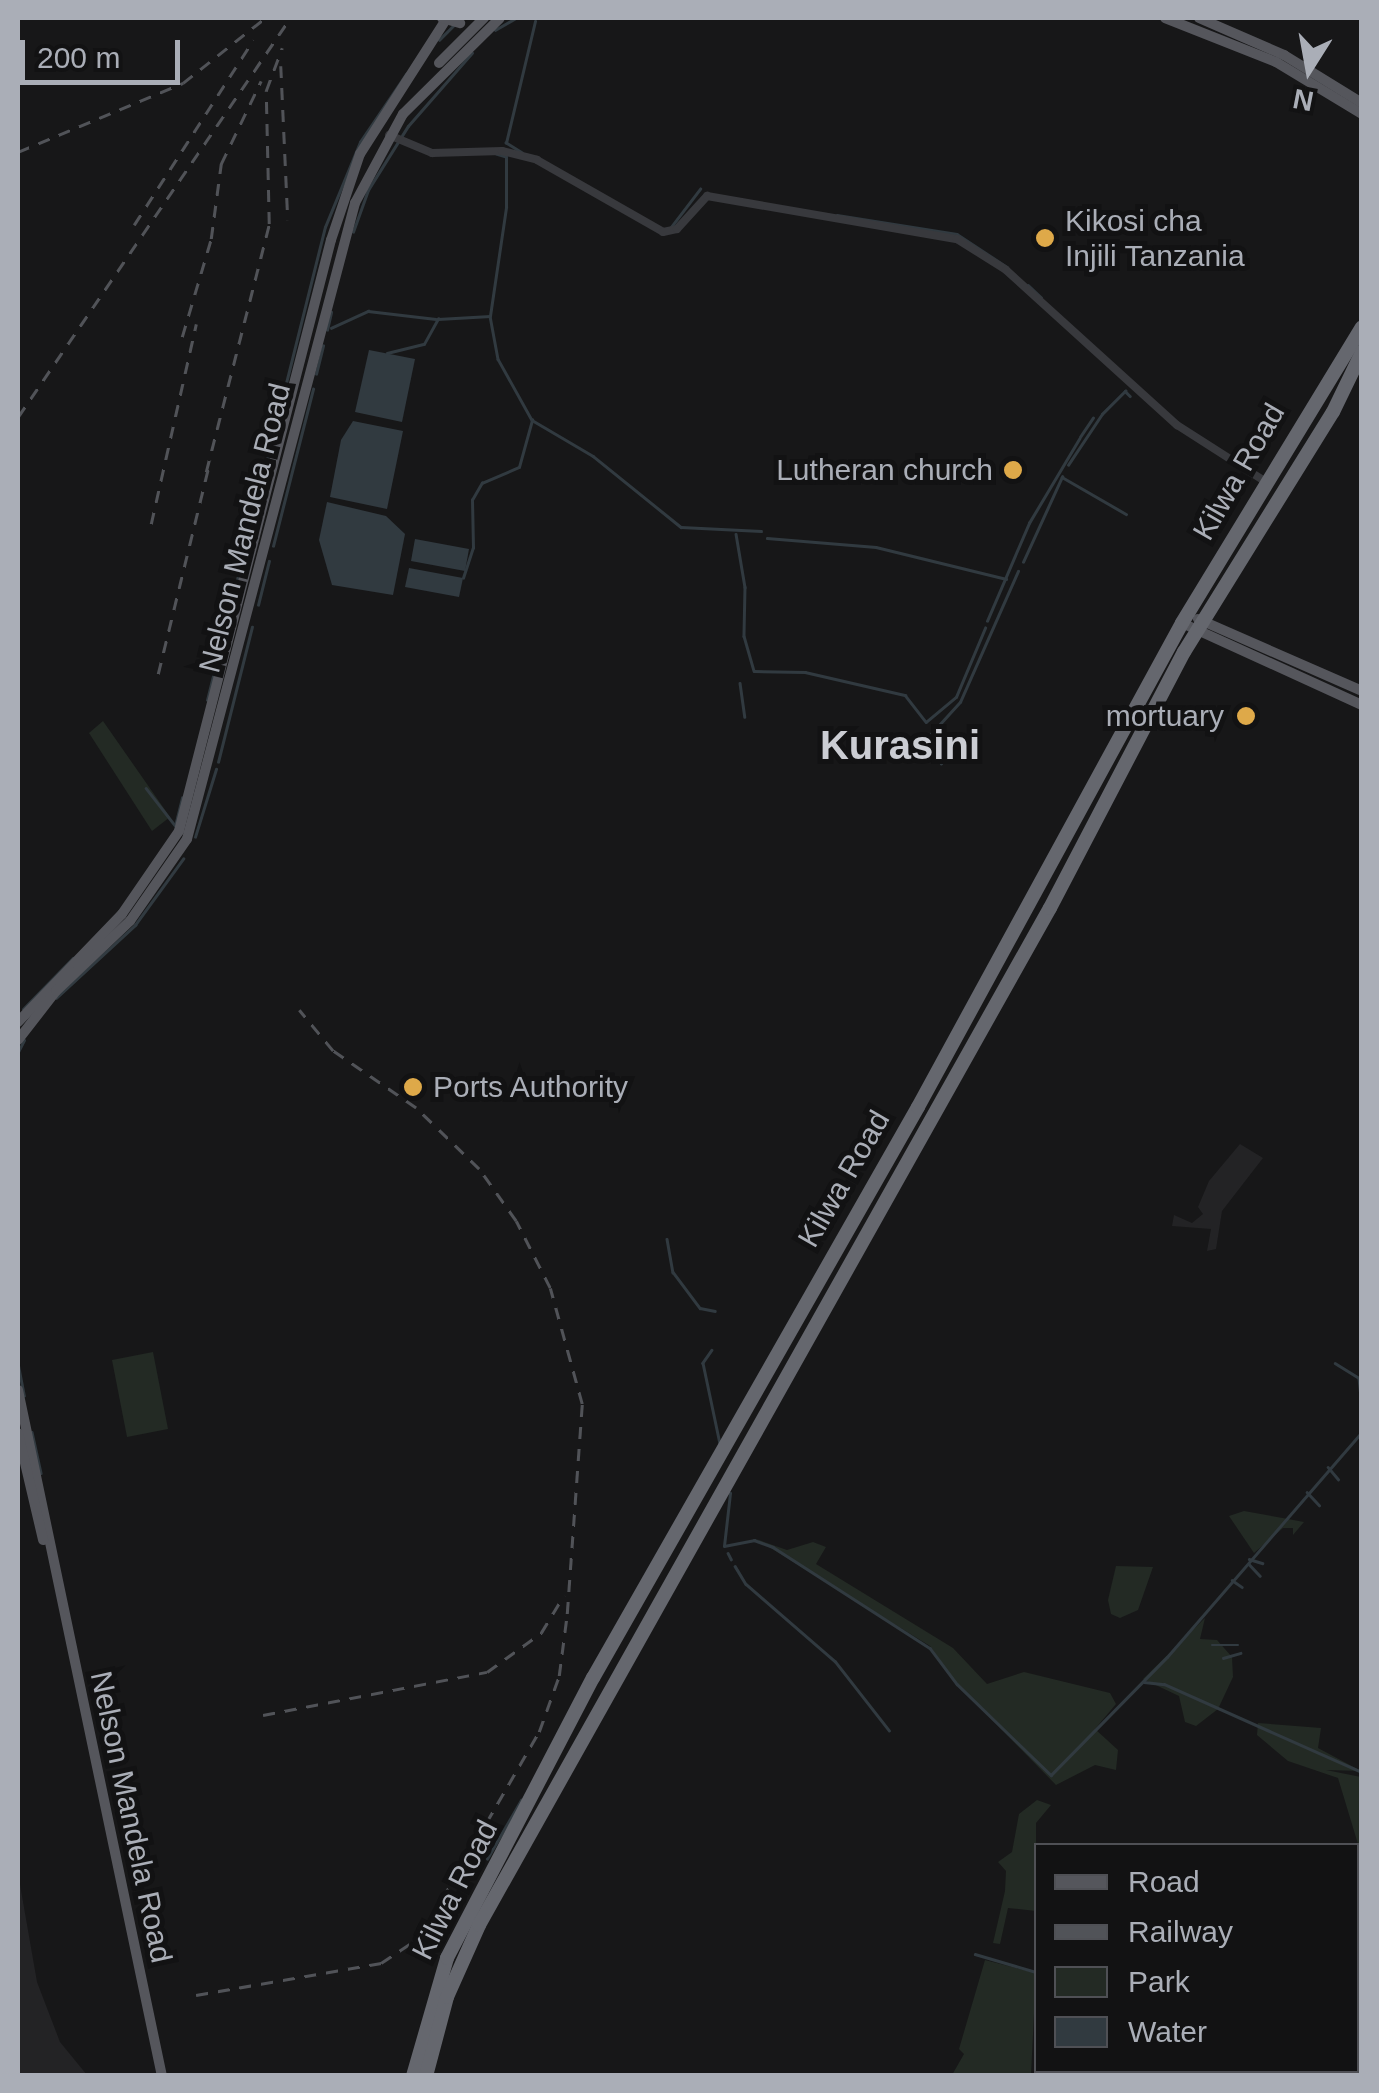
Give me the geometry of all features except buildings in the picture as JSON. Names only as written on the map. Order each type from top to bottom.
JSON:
[{"type":"highway","points":[[1313,398],[1362,316]]},
{"type":"highway","name":"Kilwa Road","points":[[413,2076],[447,1958],[541,1775],[918,1107],[1185,618],[1313,398],[1362,327]]},
{"type":"highway","name":"Kilwa Road","points":[[426,2076],[446,1997],[478,1924],[1205,628],[1333,412],[1362,352]]},
{"type":"highway","points":[[1333,412],[1362,366]]},
{"type":"main road","points":[[443,20],[460,24],[480,18]]},
{"type":"main road","points":[[403,114],[448,52],[480,18]]},
{"type":"main road","name":"Nelson Mandela Road","points":[[18,1040],[56,991],[130,921],[188,839],[342,242],[389,135],[403,114],[453,57],[500,18]]},
{"type":"main road","points":[[1165,18],[1276,62],[1362,114]]},
{"type":"main road","points":[[1200,18],[1284,55],[1362,103]]},
{"type":"main road","name":"Nelson Mandela Road","points":[[18,1022],[122,914],[179,831],[331,240],[360,154],[443,20]]},
{"type":"main road","points":[[1185,618],[1362,706]]},
{"type":"main road","points":[[1205,628],[1362,691]]},
{"type":"main road","name":"Nelson Mandela Road","points":[[18,1390],[162,2076]]},
{"type":"main road","name":"Nelson Mandela Road","points":[[18,1433],[53,1569]]},
{"type":"street","points":[[389,135],[432,153],[502,151],[537,160],[663,232],[676,229],[706,196],[957,239],[1006,270],[1177,425],[1266,482]]},
{"type":"shaded area","points":[[1240,1144],[1263,1158],[1222,1211],[1216,1249],[1207,1251],[1211,1229],[1172,1226],[1174,1215],[1192,1223],[1203,1214],[1198,1207],[1209,1181]]},
{"type":"shaded area","points":[[18,1873],[37,1982],[60,2042],[87,2075],[18,2075]]},
{"type":"green space","points":[[103,721],[170,817],[152,831],[89,733]]},
{"type":"green space","points":[[153,1352],[168,1429],[127,1437],[112,1360]]},
{"type":"green space","points":[[1244,1511],[1304,1522],[1293,1535],[1293,1528],[1283,1528],[1254,1553],[1229,1516]]},
{"type":"green space","points":[[756,1539],[787,1550],[813,1542],[826,1547],[816,1564],[953,1648],[987,1684],[1024,1672],[1110,1693],[1116,1704],[1095,1729],[1118,1750],[1116,1770],[1095,1765],[1056,1785],[957,1684],[930,1646]]},
{"type":"green space","points":[[1116,1566],[1153,1567],[1138,1610],[1120,1618],[1111,1614],[1108,1600]]},
{"type":"green space","points":[[1205,1618],[1200,1639],[1217,1640],[1232,1657],[1233,1677],[1218,1709],[1196,1726],[1185,1722],[1179,1696],[1143,1679]]},
{"type":"green space","points":[[1258,1723],[1321,1728],[1318,1748],[1361,1771],[1326,1770],[1361,1777],[1361,1854],[1338,1778],[1288,1761],[1257,1735]]},
{"type":"green space","points":[[1037,1800],[1051,1805],[1036,1823],[1034,1911],[1008,1908],[1000,1944],[993,1943],[1005,1891],[1006,1871],[998,1862],[1012,1852],[1019,1814]]},
{"type":"green space","points":[[985,1960],[1034,1972],[1031,2075],[952,2075],[964,2054],[959,2049]]},
{"type":"water","points":[[369,350],[415,359],[402,422],[355,412]]},
{"type":"water","points":[[353,421],[403,431],[387,509],[330,497],[341,440]]},
{"type":"water","points":[[327,502],[386,516],[405,534],[393,595],[332,585],[319,540]]},
{"type":"water","points":[[415,539],[469,549],[465,571],[411,561]]},
{"type":"water","points":[[409,568],[463,578],[459,597],[405,587]]},
{"type":"waterway","points":[[495,30],[516,18]]},
{"type":"waterway","points":[[522,153],[506,143],[535,21]]},
{"type":"waterway","points":[[439,40],[455,24]]},
{"type":"waterway","points":[[353,232],[368,190],[408,126],[472,53]]},
{"type":"waterway","points":[[207,700],[325,227],[360,142],[406,74]]},
{"type":"waterway","points":[[387,353],[424,344],[438,319],[490,316],[506,207],[506,157],[496,154]]},
{"type":"waterway","points":[[671,227],[700,189]]},
{"type":"waterway","points":[[837,215],[957,234],[1007,267]]},
{"type":"waterway","points":[[1028,285],[1041,297]]},
{"type":"waterway","points":[[331,328],[368,311],[436,319]]},
{"type":"waterway","points":[[327,330],[331,312]]},
{"type":"waterway","points":[[490,316],[498,359],[532,420],[593,456],[681,527],[761,531]]},
{"type":"waterway","points":[[316,374],[323,346]]},
{"type":"waterway","points":[[273,546],[313,389]]},
{"type":"waterway","points":[[1068,465],[1102,414],[1125,391],[1130,396]]},
{"type":"waterway","points":[[1080,437],[1093,418]]},
{"type":"waterway","points":[[463,578],[473,548],[472,500],[482,483],[519,467],[532,420]]},
{"type":"waterway","points":[[987,621],[1029,523],[1079,439]]},
{"type":"waterway","points":[[1023,562],[1062,477],[1126,514]]},
{"type":"waterway","points":[[736,534],[745,587],[744,636],[754,671],[805,672],[905,695],[926,722],[956,697],[985,628]]},
{"type":"waterway","points":[[767,538],[876,547],[1006,579]]},
{"type":"waterway","points":[[258,605],[269,561]]},
{"type":"waterway","points":[[941,764],[929,736],[960,702],[1018,571]]},
{"type":"waterway","points":[[218,762],[252,627]]},
{"type":"waterway","points":[[740,683],[745,717]]},
{"type":"waterway","points":[[195,837],[216,769]]},
{"type":"waterway","points":[[146,788],[174,824]]},
{"type":"waterway","points":[[175,826],[182,798]]},
{"type":"waterway","points":[[56,998],[135,925],[183,859]]},
{"type":"waterway","points":[[23,1009],[73,958]]},
{"type":"waterway","points":[[18,1052],[24,1040]]},
{"type":"waterway","points":[[667,1239],[673,1272],[700,1308],[715,1311]]},
{"type":"waterway","points":[[712,1350],[703,1363],[720,1444]]},
{"type":"waterway","points":[[18,1363],[24,1395]]},
{"type":"waterway","points":[[1335,1363],[1359,1378],[1362,1406]]},
{"type":"waterway","points":[[32,1432],[41,1473]]},
{"type":"waterway","points":[[724,1546],[754,1540],[773,1547],[930,1648],[957,1684],[1051,1775],[1167,1657],[1362,1432]]},
{"type":"waterway","points":[[1328,1467],[1338,1479]]},
{"type":"waterway","points":[[1307,1492],[1319,1505]]},
{"type":"waterway","points":[[724,1546],[730,1493]]},
{"type":"waterway","points":[[728,1553],[731,1559]]},
{"type":"waterway","points":[[1249,1559],[1262,1563]]},
{"type":"waterway","points":[[1249,1564],[1260,1576]]},
{"type":"waterway","points":[[735,1566],[746,1584],[835,1661],[889,1730]]},
{"type":"waterway","points":[[1232,1580],[1242,1587]]},
{"type":"waterway","points":[[1212,1645],[1238,1645]]},
{"type":"waterway","points":[[1223,1658],[1240,1653]]},
{"type":"waterway","points":[[1144,1682],[1164,1684],[1362,1772]]},
{"type":"waterway","points":[[487,1859],[521,1800]]},
{"type":"waterway","points":[[1362,1929],[1362,1937]]},
{"type":"waterway","points":[[975,1954],[1034,1971]]},
{"type":"waterway","points":[[1214,2073],[1219,2076]]},
{"type":"railway","points":[[18,152],[183,83],[265,18]]},
{"type":"railway","points":[[18,417],[290,18]]},
{"type":"railway","points":[[134,225],[253,40]]},
{"type":"railway","points":[[206,472],[269,224],[266,91],[282,48]]},
{"type":"railway","points":[[281,66],[288,220]]},
{"type":"railway","points":[[182,337],[211,239],[221,164],[261,81]]},
{"type":"railway","points":[[151,524],[196,324]]},
{"type":"railway","points":[[158,674],[210,460]]},
{"type":"railway","points":[[196,1995],[381,1963],[420,1937],[539,1732],[559,1676],[567,1614],[582,1404],[550,1288],[516,1221],[479,1169],[416,1108],[333,1051],[299,1010]]},
{"type":"railway","points":[[263,1715],[487,1672],[541,1633],[564,1595]]},
{"type":"place","name":"Kikosi cha Injili Tanzania","points":[[1045,238]]},
{"type":"place","name":"Lutheran church","points":[[1013,470]]},
{"type":"place","name":"mortuary","points":[[1246,716]]},
{"type":"place","name":"Ports Authority","points":[[413,1087]]},
{"type":"district","name":"Kurasini","points":[[900,745]]}]
